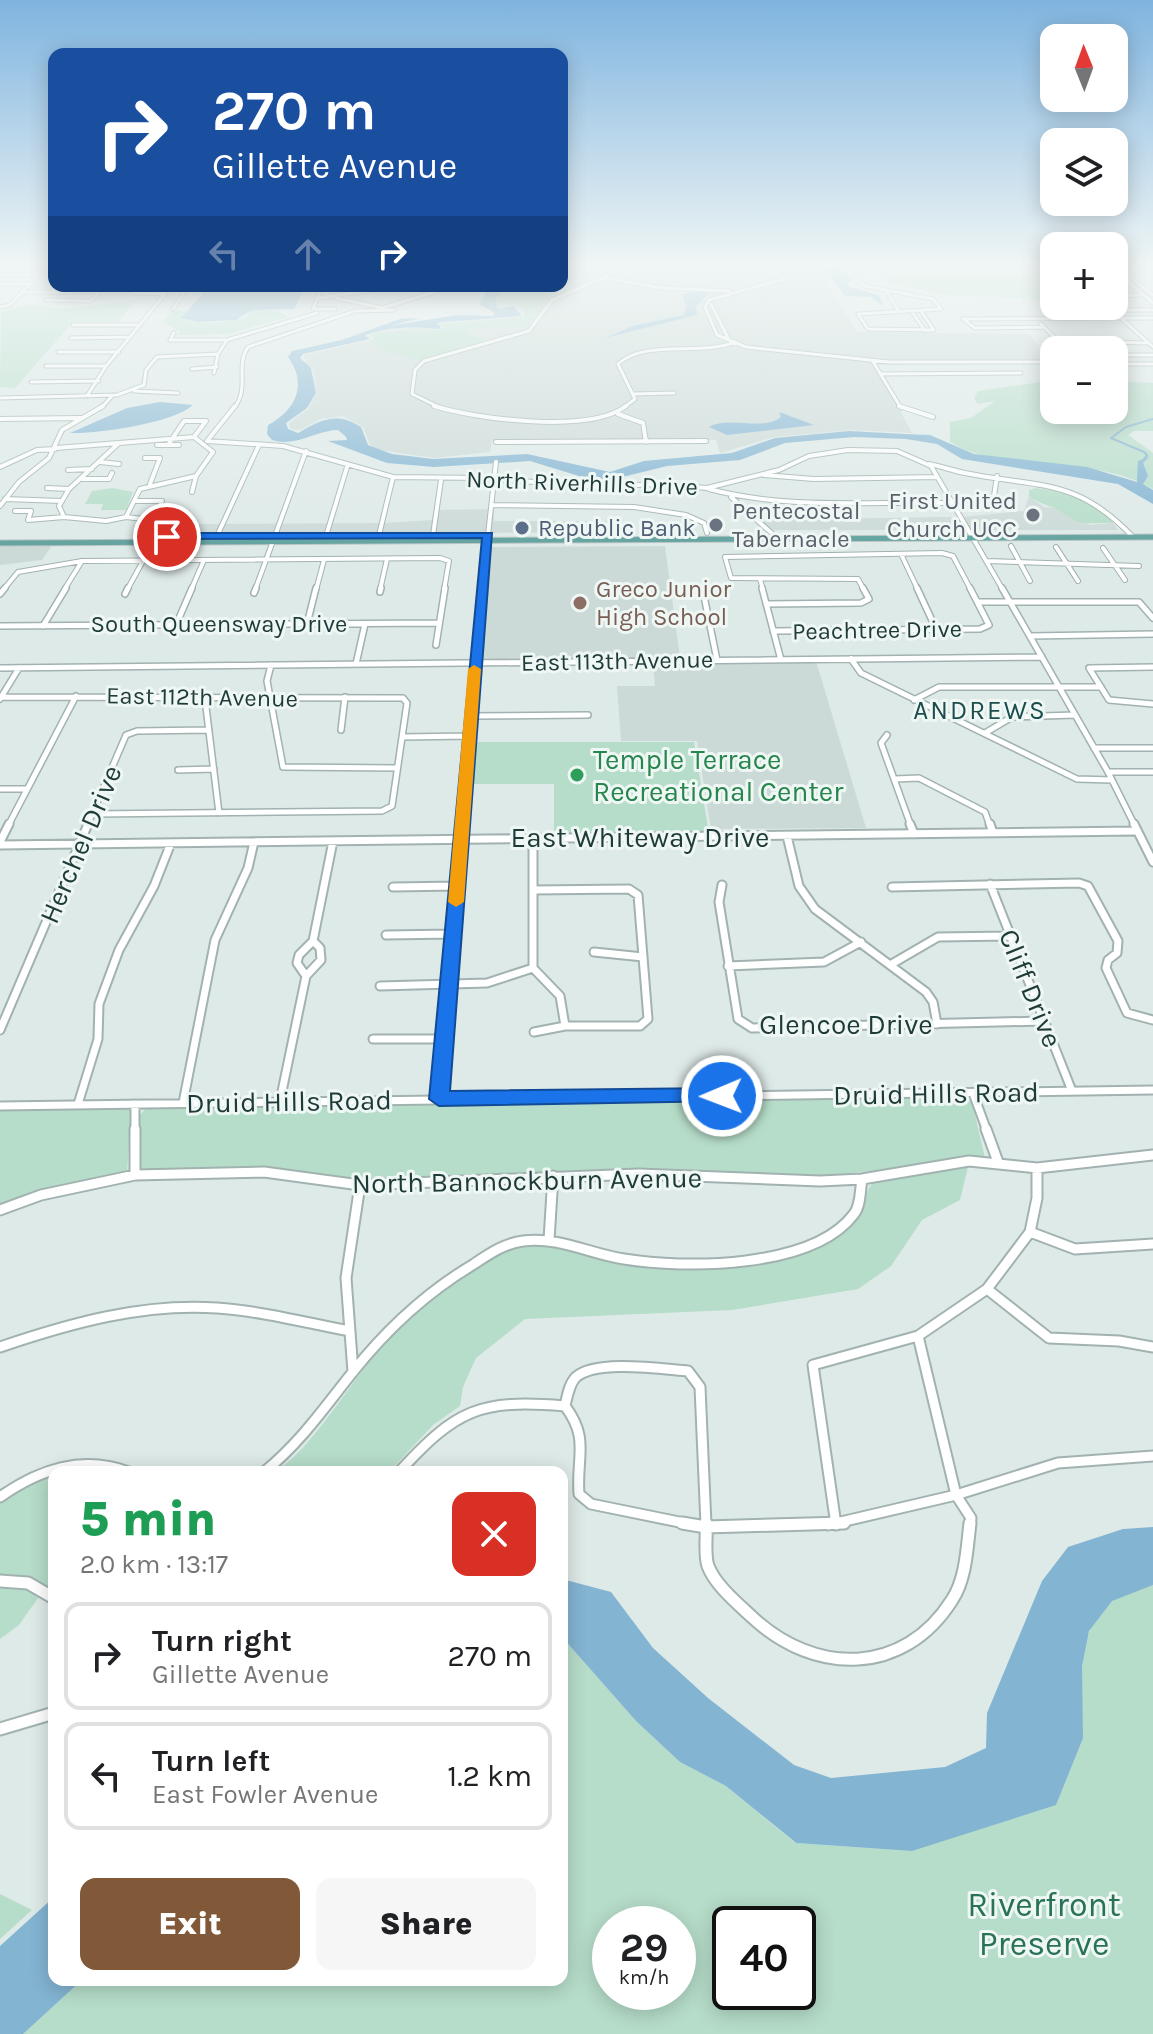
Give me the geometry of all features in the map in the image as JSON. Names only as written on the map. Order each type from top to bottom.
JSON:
[{"type":"main road","points":[[1,542],[1130,534],[1153,531]]},
{"type":"main road","points":[[1130,534],[1153,537]]},
{"type":"main road","points":[[1,542],[92,537],[775,535]]},
{"type":"street","points":[[87,396],[111,361]]},
{"type":"street","points":[[134,391],[144,385],[146,370],[154,361]]},
{"type":"street","points":[[214,373],[217,361]]},
{"type":"street","name":"North Riverhills Drive","points":[[243,361],[246,390],[243,399],[216,426],[207,441],[306,451],[347,467],[393,477],[494,479],[598,487],[658,484],[707,488],[762,475],[809,456],[848,450],[897,451],[929,464],[1046,482],[1111,511],[1130,534]]},
{"type":"street","points":[[424,361],[415,370],[412,394],[432,407],[502,420],[581,420],[618,414],[633,404],[634,394],[621,361]]},
{"type":"street","points":[[873,361],[901,409],[917,409],[924,416],[933,417]]},
{"type":"street","points":[[885,361],[1040,362]]},
{"type":"street","points":[[1136,361],[1139,364]]},
{"type":"street","points":[[1128,364],[1153,364]]},
{"type":"street","points":[[46,366],[106,366]]},
{"type":"street","points":[[192,369],[217,367]]},
{"type":"street","points":[[880,374],[1021,373]]},
{"type":"street","points":[[31,382],[99,381]]},
{"type":"street","points":[[0,398],[113,395],[134,391],[178,393]]},
{"type":"street","points":[[634,394],[674,393]]},
{"type":"street","points":[[0,506],[55,448],[60,433],[102,409],[113,395]]},
{"type":"street","points":[[618,414],[643,423],[646,442]]},
{"type":"street","points":[[0,419],[83,418]]},
{"type":"street","points":[[168,445],[184,421],[206,421],[194,437]]},
{"type":"street","points":[[0,467],[37,450],[194,437]]},
{"type":"street","points":[[192,492],[196,476],[213,452],[201,446],[194,437]]},
{"type":"street","points":[[47,488],[66,488],[82,479],[121,441]]},
{"type":"street","points":[[496,442],[706,441]]},
{"type":"street","points":[[80,454],[84,445]]},
{"type":"street","points":[[157,445],[179,445]]},
{"type":"street","points":[[217,536],[259,445]]},
{"type":"street","points":[[254,593],[306,451]]},
{"type":"street","points":[[145,458],[160,458],[150,484]]},
{"type":"street","points":[[100,462],[119,464]]},
{"type":"street","points":[[439,1099],[474,663],[496,462]]},
{"type":"street","points":[[929,464],[1108,772],[1153,862]]},
{"type":"street","points":[[326,536],[347,467]]},
{"type":"street","points":[[68,470],[92,469]]},
{"type":"street","points":[[82,479],[109,479],[112,473]]},
{"type":"street","points":[[762,475],[814,479],[937,477]]},
{"type":"street","points":[[126,517],[140,489],[150,484],[196,476]]},
{"type":"street","points":[[965,500],[985,501],[994,496],[997,476]]},
{"type":"street","points":[[379,535],[393,477]]},
{"type":"street","points":[[433,535],[441,480]]},
{"type":"street","points":[[64,517],[59,506],[66,488]]},
{"type":"street","points":[[707,488],[729,495],[799,502],[952,503]]},
{"type":"street","points":[[729,495],[775,535]]},
{"type":"street","points":[[5,499],[62,501]]},
{"type":"street","points":[[135,501],[162,501],[153,521]]},
{"type":"street","points":[[492,505],[657,508],[694,517],[704,523],[707,533]]},
{"type":"street","points":[[15,511],[31,511],[28,520],[35,522],[64,517],[106,521],[126,517],[170,522],[168,528]]},
{"type":"street","points":[[1011,546],[1030,581]]},
{"type":"street","points":[[1056,547],[1078,581]]},
{"type":"street","points":[[1103,548],[1125,580]]},
{"type":"street","points":[[901,554],[936,629]]},
{"type":"street","points":[[766,604],[861,603],[869,599],[858,579],[731,578],[725,557],[953,556],[978,602],[1139,602],[1153,618]]},
{"type":"street","points":[[380,592],[387,559]]},
{"type":"street","points":[[176,625],[204,560]]},
{"type":"street","points":[[307,624],[324,560]]},
{"type":"street","points":[[43,626],[82,561]]},
{"type":"street","points":[[0,594],[18,572],[82,561],[449,561],[436,645]]},
{"type":"street","points":[[125,594],[143,561]]},
{"type":"street","points":[[987,561],[1139,566]]},
{"type":"street","points":[[760,579],[781,660]]},
{"type":"street","points":[[704,596],[717,660]]},
{"type":"street","name":"Peachtree Drive","points":[[773,631],[980,629],[989,625],[978,602]]},
{"type":"street","name":"South Queensway Drive","points":[[0,626],[439,623]]},
{"type":"street","points":[[356,664],[365,624]]},
{"type":"street","points":[[1030,636],[1153,634]]},
{"type":"street","name":"East 113th Avenue","points":[[0,668],[1042,657]]},
{"type":"street","points":[[851,659],[857,671],[1077,779],[1112,780]]},
{"type":"street","points":[[271,665],[267,681],[283,767],[397,768]]},
{"type":"street","points":[[1153,667],[1089,668],[1109,700],[1153,704]]},
{"type":"street","points":[[0,698],[19,668]]},
{"type":"street","points":[[914,700],[939,687],[1100,685]]},
{"type":"street","points":[[0,843],[25,789],[76,696]]},
{"type":"street","points":[[341,730],[345,697]]},
{"type":"street","name":"East 112th Avenue","points":[[0,698],[403,698],[407,703],[402,737]]},
{"type":"street","points":[[205,699],[219,813]]},
{"type":"street","points":[[471,716],[588,715]]},
{"type":"street","points":[[985,733],[1018,715],[1075,715]]},
{"type":"street","name":"Herchel Drive","points":[[0,1030],[126,735],[137,731],[209,730]]},
{"type":"street","points":[[887,735],[881,743],[914,834]]},
{"type":"street","points":[[93,814],[382,811],[392,806],[402,737],[469,736]]},
{"type":"street","points":[[1094,748],[1153,748]]},
{"type":"street","points":[[178,770],[214,769]]},
{"type":"street","points":[[1108,772],[1153,772]]},
{"type":"street","points":[[895,779],[919,778],[985,812],[993,833]]},
{"type":"street","points":[[0,789],[25,789]]},
{"type":"street","name":"East Whiteway Drive","points":[[0,843],[1135,831]]},
{"type":"street","points":[[787,836],[799,886],[815,909],[926,992],[933,1002],[937,1024]]},
{"type":"street","points":[[533,838],[533,968],[560,996],[565,1026]]},
{"type":"street","points":[[306,976],[298,969],[299,955],[313,941],[333,841]]},
{"type":"street","points":[[183,1103],[196,1055],[200,995],[215,940],[250,866],[254,842]]},
{"type":"street","points":[[78,1104],[98,1039],[99,1004],[119,950],[154,886],[171,843]]},
{"type":"street","points":[[892,887],[1079,883],[1088,886],[1118,941],[1117,953],[1108,960],[1106,968],[1127,1013],[1153,1020]]},
{"type":"street","name":"Cliff Drive","points":[[990,884],[1072,1091]]},
{"type":"street","name":"Glencoe Drive","points":[[722,885],[719,902],[738,1019],[752,1028],[1044,1021]]},
{"type":"street","points":[[393,887],[457,886]]},
{"type":"street","points":[[533,890],[629,889],[638,895],[648,1019],[640,1026],[565,1026],[534,1032]]},
{"type":"street","points":[[386,935],[453,934]]},
{"type":"street","points":[[890,965],[938,937],[1010,936]]},
{"type":"street","points":[[280,1101],[306,976],[321,960],[320,948],[313,941]]},
{"type":"street","points":[[728,966],[824,962],[861,942]]},
{"type":"street","points":[[594,952],[643,957]]},
{"type":"street","points":[[380,986],[487,983],[533,968]]},
{"type":"street","points":[[373,1039],[445,1039]]},
{"type":"street","name":"Druid Hills Road","points":[[0,1106],[1153,1090]]},
{"type":"street","points":[[973,1093],[998,1162]]},
{"type":"street","points":[[135,1104],[135,1175]]},
{"type":"street","name":"North Bannockburn Avenue","points":[[0,1210],[41,1195],[135,1175],[264,1172],[360,1185],[429,1185],[553,1176],[862,1179],[948,1162],[998,1162],[1037,1168],[1153,1155]]},
{"type":"street","points":[[836,1525],[813,1365],[918,1336],[987,1289],[1030,1232],[1037,1198],[1037,1168]]},
{"type":"street","points":[[549,1240],[553,1176]]},
{"type":"street","points":[[272,1466],[296,1449],[353,1372],[420,1300],[498,1249],[521,1241],[549,1240],[576,1243],[626,1259],[733,1260],[773,1255],[812,1246],[840,1229],[856,1211],[862,1179]]},
{"type":"street","points":[[353,1372],[345,1330],[346,1246],[360,1185]]},
{"type":"street","points":[[1030,1232],[1075,1249],[1153,1244]]},
{"type":"street","points":[[987,1289],[1049,1338],[1119,1341],[1153,1347]]},
{"type":"street","points":[[0,1347],[67,1323],[121,1311],[164,1308],[216,1308],[345,1330]]},
{"type":"street","points":[[565,1406],[570,1385],[579,1374],[594,1368],[688,1371],[700,1387],[708,1566],[723,1591],[748,1617],[792,1646],[820,1657],[854,1663],[895,1655],[928,1631],[953,1599],[971,1518],[956,1495],[918,1336]]},
{"type":"street","points":[[405,1466],[450,1420],[472,1408],[526,1402],[565,1406],[576,1418],[584,1440],[576,1476],[579,1494],[591,1504],[632,1515],[706,1527],[836,1525],[956,1495],[1058,1463],[1143,1454],[1153,1456]]},
{"type":"street","points":[[59,1466],[98,1462],[110,1466]]},
{"type":"street","points":[[0,1497],[14,1486],[48,1471]]},
{"type":"street","points":[[0,1581],[28,1583],[48,1595]]},
{"type":"street","points":[[0,1729],[48,1715]]},
{"type":"shaded area","points":[[305,361],[1040,361],[876,365],[912,433],[851,430],[774,437],[720,453],[716,440],[492,441],[490,452],[434,458],[380,450],[370,445],[363,427],[343,416],[320,419],[300,430],[291,429],[289,423],[309,408],[317,393],[313,368],[307,367]]},
{"type":"shaded area","points":[[1029,496],[1044,507],[1056,508],[1090,525],[1113,523],[1118,530],[971,530],[962,517],[1024,511]]},
{"type":"shaded area","points":[[494,509],[494,521],[612,521],[613,532],[189,535],[195,524],[384,523],[432,520],[434,510]]},
{"type":"shaded area","points":[[958,517],[967,530],[773,530],[757,520]]},
{"type":"shaded area","points":[[53,544],[42,560],[0,565],[0,546]]},
{"type":"shaded area","name":"Greco Junior High School","points":[[665,546],[680,658],[481,660],[491,547]]},
{"type":"shaded area","points":[[816,661],[866,828],[711,829],[697,741],[621,741],[617,686],[655,686],[653,662]]},
{"type":"green space","points":[[0,361],[39,361],[15,388],[0,387]]},
{"type":"green space","points":[[1040,382],[1040,424],[1128,424],[1128,382],[1153,383],[1153,431],[1134,431],[1128,435],[1153,453],[1153,489],[1103,471],[996,458],[971,452],[950,442],[950,422],[971,418],[995,401],[978,404],[974,398],[978,391]]},
{"type":"green space","points":[[113,488],[133,492],[126,510],[101,510],[103,504],[85,504],[92,491]]},
{"type":"green space","points":[[1036,488],[1089,502],[1113,523],[1084,523],[1074,519],[1029,496],[1029,490]]},
{"type":"green space","points":[[476,742],[694,742],[709,834],[554,835],[554,784],[473,784]]},
{"type":"green space","points":[[963,1096],[972,1102],[985,1158],[817,1177],[589,1171],[361,1181],[240,1168],[149,1171],[140,1167],[139,1116],[147,1107]]},
{"type":"green space","points":[[128,1107],[131,1111],[127,1173],[0,1204],[0,1109]]},
{"type":"green space","points":[[953,1166],[968,1167],[960,1200],[922,1220],[891,1266],[858,1289],[732,1310],[525,1319],[476,1358],[463,1387],[460,1406],[433,1425],[395,1466],[282,1466],[302,1448],[385,1343],[437,1293],[480,1262],[525,1244],[547,1242],[613,1261],[641,1263],[782,1257],[817,1247],[840,1236],[857,1219],[868,1190],[877,1180]]},
{"type":"green space","points":[[48,1477],[48,1588],[28,1576],[0,1574],[0,1501]]},
{"type":"green space","points":[[0,1585],[29,1591],[38,1598],[19,1625],[0,1639]]},
{"type":"green space","name":"Riverfront Preserve","points":[[1153,1585],[1153,2034],[23,2034],[75,1986],[568,1986],[568,1644],[636,1721],[680,1762],[726,1786],[795,1843],[912,1851],[1083,1738],[1081,1684],[1085,1646],[1099,1614],[1112,1601]]},
{"type":"green space","points":[[0,1894],[32,1910],[0,1939]]},
{"type":"water","points":[[290,361],[303,361],[311,368],[316,393],[307,408],[286,423],[288,429],[298,433],[321,421],[344,419],[361,427],[368,445],[392,454],[433,459],[527,454],[610,472],[644,461],[732,453],[775,438],[849,431],[930,435],[974,454],[1087,467],[1137,482],[1138,461],[1150,456],[1143,463],[1148,476],[1143,484],[1153,490],[1153,504],[1118,484],[962,459],[937,444],[906,439],[854,437],[785,443],[740,460],[667,466],[610,480],[579,476],[530,461],[434,467],[387,463],[328,441],[347,440],[344,430],[291,442],[272,440],[267,434],[268,425],[286,412],[296,396],[298,386]]},
{"type":"water","points":[[160,402],[193,405],[153,422],[98,432],[70,433],[127,408]]},
{"type":"water","points":[[779,412],[814,425],[727,435],[709,427],[726,422],[765,423],[781,417]]},
{"type":"water","points":[[1153,1527],[1153,1585],[1112,1601],[1089,1631],[1082,1666],[1083,1738],[1056,1805],[912,1851],[796,1843],[726,1786],[680,1762],[636,1721],[568,1644],[568,1581],[611,1592],[653,1648],[708,1698],[794,1765],[831,1778],[945,1767],[986,1748],[987,1713],[1042,1581],[1068,1547],[1123,1529]]},
{"type":"water","points":[[48,1902],[48,1986],[75,1986],[23,2034],[0,2034],[0,1946]]},
{"type":"waterway","points":[[1144,459],[1147,455],[1144,452],[1111,438],[1126,427],[1153,419]]},
{"type":"waterway","points":[[325,427],[340,428],[360,446]]},
{"type":"slow traffic","points":[[456,902],[474,669]]},
{"type":"place","name":"First United Church UCC","points":[[1033,515]]},
{"type":"place","name":"Pentecostal Tabernacle","points":[[716,525]]},
{"type":"place","name":"Republic Bank","points":[[522,528]]},
{"type":"place","name":"Greco Junior High School","points":[[580,603]]},
{"type":"place","name":"Temple Terrace Recreational Center","points":[[577,775]]},
{"type":"district","name":"ANDREWS","points":[[980,710]]},
{"type":"route","points":[[167,537],[488,535],[474,663],[439,1099],[722,1096]]}]
